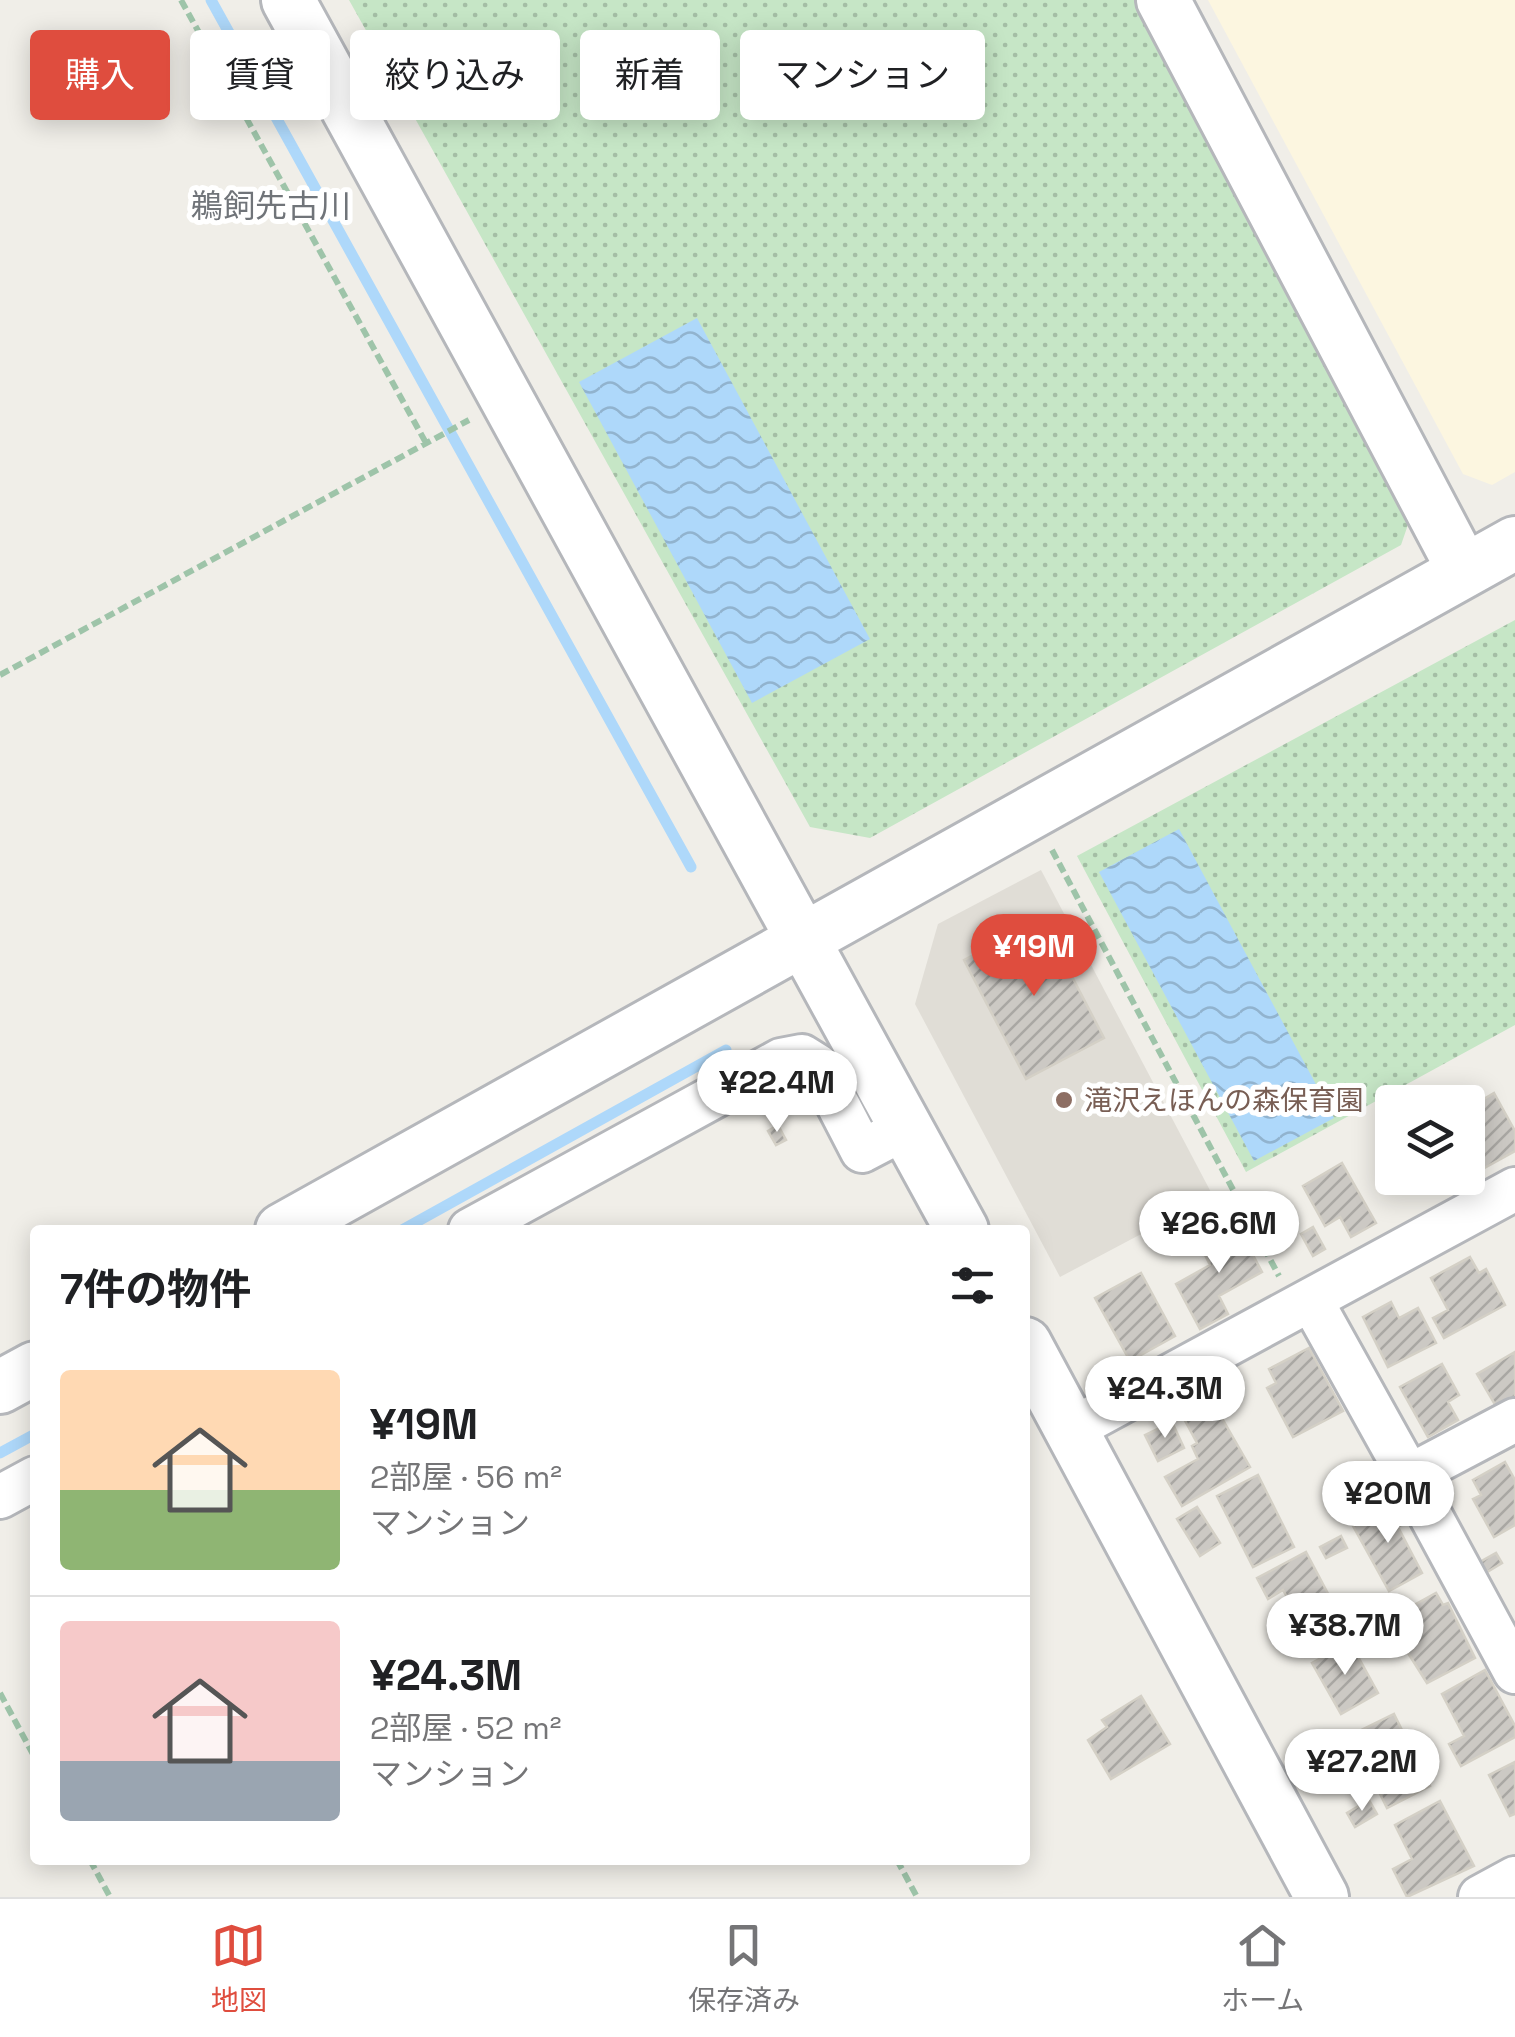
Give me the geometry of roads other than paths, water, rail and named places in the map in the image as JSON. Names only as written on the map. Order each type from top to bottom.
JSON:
[{"type":"street","points":[[288,0],[959,1225]]},
{"type":"street","points":[[1163,0],[1464,571]]},
{"type":"street","points":[[291,1225],[1515,542]]},
{"type":"street","points":[[479,1225],[780,1060],[802,1056],[818,1066],[862,1151],[906,1128]]},
{"type":"street","points":[[1072,1429],[1515,1189]]},
{"type":"street","points":[[1303,1304],[1409,1476],[1512,1659]]},
{"type":"street","points":[[1030,1353],[1322,1897]]},
{"type":"street","points":[[0,1387],[30,1371]]},
{"type":"street","points":[[1409,1476],[1515,1420]]},
{"type":"street","points":[[0,1497],[30,1481]]},
{"type":"street","points":[[1480,1897],[1515,1878]]},
{"type":"water","points":[[697,318],[870,639],[752,703],[579,382]]},
{"type":"water","points":[[1179,829],[1334,1118],[1254,1161],[1099,872]]},
{"type":"waterway","points":[[211,0],[691,867]]},
{"type":"waterway","points":[[411,1225],[726,1050]]},
{"type":"waterway","points":[[0,1453],[30,1437]]},
{"type":"place","name":"滝沢えほんの森保育園","points":[[1064,1100]]},
{"type":"district","name":"鵜飼先古川","points":[[271,206]]}]
